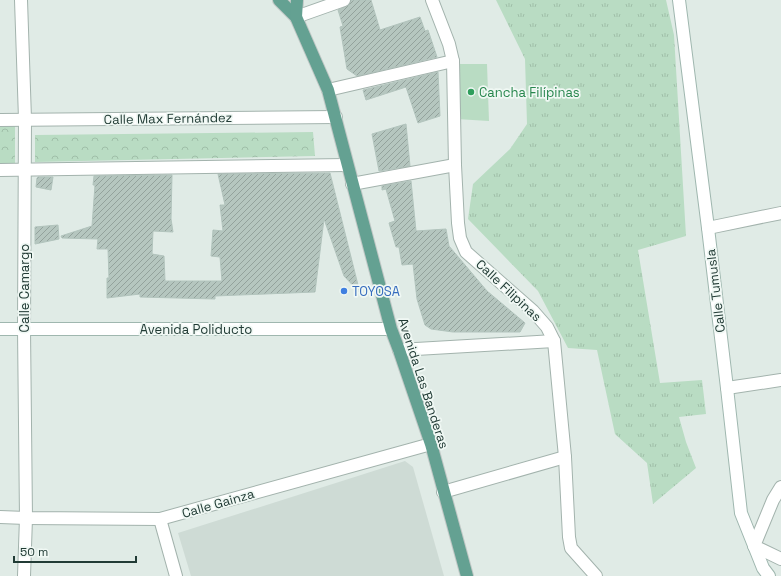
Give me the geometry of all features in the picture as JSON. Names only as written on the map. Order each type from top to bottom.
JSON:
[{"type":"main road","name":"Avenida Las Banderas","points":[[279,0],[296,17],[328,90],[391,329],[431,444],[467,576]]},
{"type":"main road","name":"Avenida Las Banderas","points":[[296,17],[297,0]]},
{"type":"street","name":"Calle Camargo","points":[[21,0],[25,119],[24,329],[26,518],[24,576]]},
{"type":"street","points":[[296,17],[344,0]]},
{"type":"street","name":"Calle Filipinas","points":[[432,0],[449,44],[453,61],[455,165],[460,238],[466,252],[533,311],[548,327],[554,341],[565,457],[569,537],[571,548],[596,576]]},
{"type":"street","name":"Calle Tumusla","points":[[679,0],[708,228],[741,514],[763,568],[769,576]]},
{"type":"street","points":[[328,90],[453,61]]},
{"type":"street","name":"Calle Max Fernández","points":[[0,120],[336,117]]},
{"type":"street","points":[[0,170],[347,164]]},
{"type":"street","points":[[352,184],[455,165]]},
{"type":"street","points":[[708,228],[781,213]]},
{"type":"street","name":"Avenida Poliducto","points":[[0,329],[391,329]]},
{"type":"street","points":[[399,350],[554,341]]},
{"type":"street","points":[[727,388],[781,380]]},
{"type":"street","name":"Calle Gainza","points":[[0,517],[160,520],[431,444]]},
{"type":"street","points":[[443,492],[565,457]]},
{"type":"street","points":[[781,488],[773,500],[754,546],[781,559]]},
{"type":"street","points":[[160,520],[176,576]]},
{"type":"shaded area","points":[[405,461],[413,467],[444,576],[191,576],[178,533]]},
{"type":"green space","points":[[496,0],[666,0],[674,35],[686,236],[638,250],[660,383],[702,380],[706,414],[679,417],[686,442],[696,468],[653,504],[647,463],[615,434],[597,350],[568,348],[538,291],[468,219],[473,184],[510,149],[527,124],[525,59]]},
{"type":"green space","name":"Cancha Filípinas","points":[[453,64],[487,64],[489,121],[456,119]]},
{"type":"green space","points":[[0,126],[15,126],[15,163],[0,163]]},
{"type":"green space","points":[[313,132],[315,156],[35,162],[35,135]]},
{"type":"building","points":[[351,0],[371,0],[380,30],[420,17],[425,31],[428,30],[437,57],[357,76],[347,69],[340,27],[343,26],[338,10],[349,5]]},
{"type":"building","points":[[438,72],[440,116],[418,123],[406,87],[366,100],[363,90]]},
{"type":"building","points":[[406,124],[410,166],[379,171],[372,134]]},
{"type":"building","points":[[330,173],[360,293],[344,276],[324,219],[315,292],[215,296],[215,299],[140,297],[140,294],[107,298],[107,278],[109,278],[108,249],[97,249],[98,239],[62,238],[61,236],[92,226],[95,185],[93,185],[94,176],[172,175],[171,219],[173,232],[153,231],[152,254],[164,256],[165,281],[222,281],[220,257],[211,256],[213,230],[223,231],[220,205],[225,205],[218,174]]},
{"type":"building","points":[[38,177],[53,177],[51,190],[36,187]]},
{"type":"building","points":[[411,181],[416,231],[446,229],[449,246],[487,291],[525,323],[520,332],[453,332],[431,329],[425,325],[417,299],[413,264],[402,265],[399,247],[396,247],[389,223],[395,221],[386,189],[382,190],[382,186]]},
{"type":"building","points":[[58,225],[59,239],[35,244],[35,227]]},
{"type":"place","name":"Cancha Filípinas","points":[[471,92]]},
{"type":"place","name":"TOYOSA","points":[[344,291]]}]
